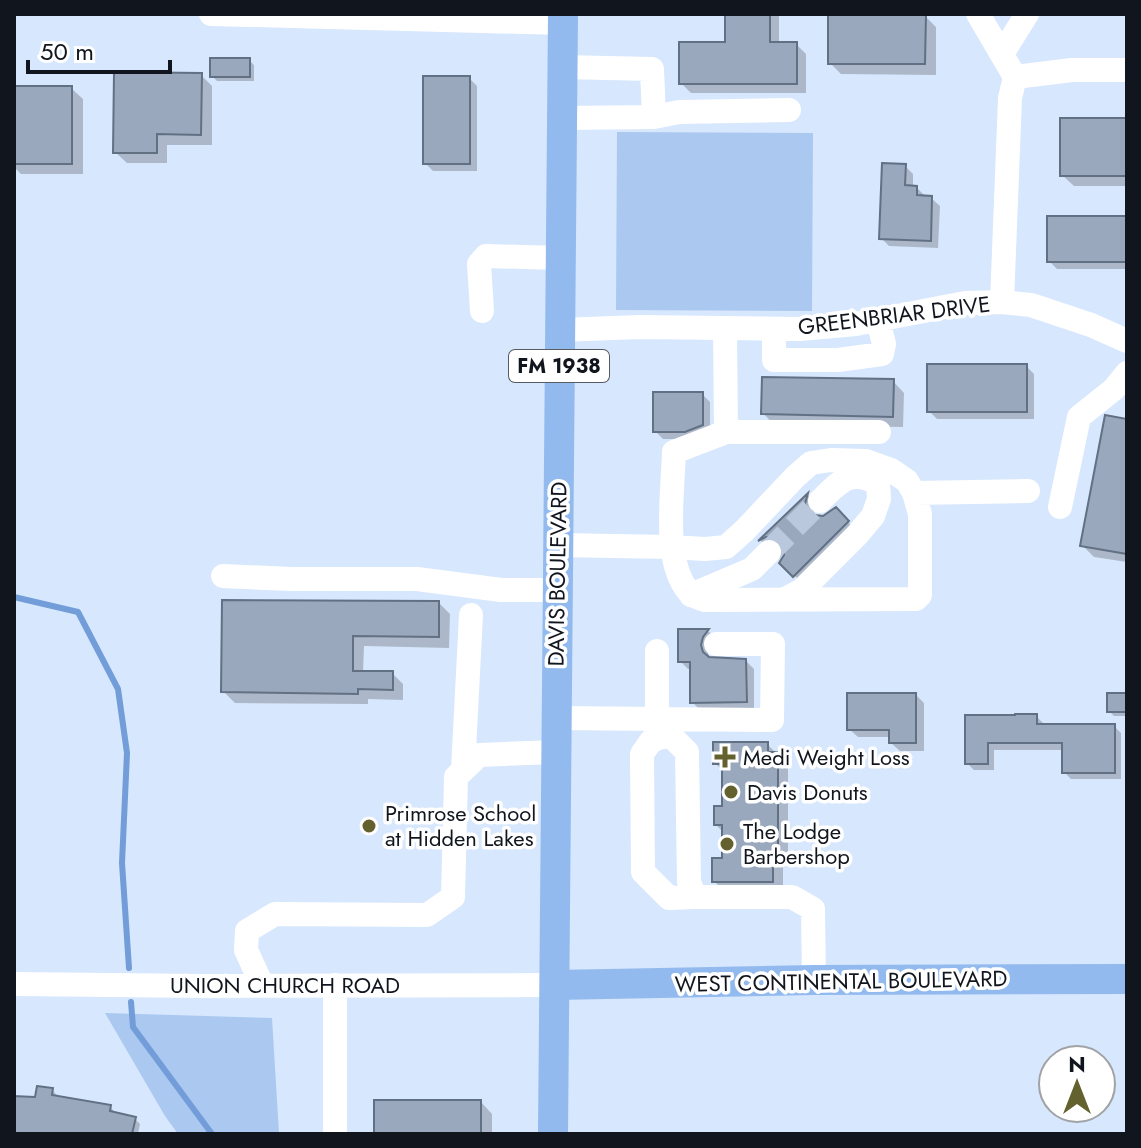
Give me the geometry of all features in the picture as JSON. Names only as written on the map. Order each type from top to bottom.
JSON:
[{"type":"main road","name":"DAVIS BOULEVARD","points":[[553,1134],[563,19]]},
{"type":"main road","name":"WEST CONTINENTAL BOULEVARD","points":[[555,985],[1127,979]]},
{"type":"street","points":[[211,14],[563,19]]},
{"type":"street","points":[[978,14],[1015,77],[1010,98],[1002,302]]},
{"type":"street","points":[[1002,54],[1027,14]]},
{"type":"street","points":[[562,67],[652,69],[654,117]]},
{"type":"street","points":[[1015,77],[1072,70],[1127,70]]},
{"type":"street","points":[[562,118],[789,110]]},
{"type":"street","points":[[482,311],[479,264],[486,256],[560,258]]},
{"type":"street","name":"GREENBRIAR DRIVE","points":[[559,330],[814,328],[856,324],[965,303],[1002,302],[1031,305],[1127,341]]},
{"type":"street","points":[[774,329],[774,360],[838,360],[882,354],[884,344],[878,320]]},
{"type":"street","points":[[725,328],[726,432]]},
{"type":"street","points":[[1060,507],[1079,417],[1114,389],[1127,373]]},
{"type":"street","points":[[557,545],[671,547],[705,549],[726,547],[811,463],[866,461],[891,470],[907,481],[914,493],[920,514],[920,595],[916,599],[705,600],[691,595],[680,578],[671,547],[674,452],[726,432],[879,432]]},
{"type":"street","points":[[783,600],[802,590],[873,516],[879,499],[878,483],[866,477],[851,476],[820,501]]},
{"type":"street","points":[[914,493],[1028,491]]},
{"type":"street","points":[[691,595],[752,569],[769,552]]},
{"type":"street","points":[[223,576],[417,579],[501,590],[557,590]]},
{"type":"street","points":[[463,770],[471,615]]},
{"type":"street","points":[[555,718],[665,724],[772,720],[773,644],[716,644]]},
{"type":"street","points":[[657,651],[665,724],[687,752],[689,882],[695,897]]},
{"type":"street","points":[[665,724],[642,754],[643,872],[669,898],[792,897],[813,909],[814,980]]},
{"type":"street","points":[[262,985],[246,950],[247,931],[275,914],[427,915],[453,897],[456,777],[479,755],[555,752]]},
{"type":"street","name":"UNION CHURCH ROAD","points":[[14,984],[555,985]]},
{"type":"street","points":[[335,985],[335,1134]]},
{"type":"shaded area","points":[[617,132],[813,133],[812,311],[616,310]]},
{"type":"shaded area","points":[[105,1013],[272,1018],[279,1134],[178,1134]]},
{"type":"building","points":[[725,14],[770,14],[770,42],[797,42],[797,84],[679,84],[679,42],[725,42]]},
{"type":"building","points":[[828,14],[926,14],[925,64],[828,64]]},
{"type":"building","points":[[210,58],[250,58],[250,77],[210,77]]},
{"type":"building","points":[[114,72],[202,73],[201,135],[157,134],[157,153],[113,153]]},
{"type":"building","points":[[423,76],[470,76],[470,164],[423,164]]},
{"type":"building","points":[[14,86],[72,86],[72,164],[14,164]]},
{"type":"building","points":[[1060,118],[1127,118],[1127,176],[1060,176]]},
{"type":"building","points":[[882,163],[906,164],[905,185],[917,186],[917,195],[932,196],[931,241],[879,239]]},
{"type":"building","points":[[1047,216],[1127,216],[1127,262],[1047,262]]},
{"type":"building","points":[[927,364],[1027,364],[1027,412],[927,412]]},
{"type":"building","points":[[762,377],[894,379],[893,417],[761,414]]},
{"type":"building","points":[[653,392],[703,392],[703,425],[685,432],[653,432]]},
{"type":"building","points":[[1105,415],[1127,419],[1127,554],[1080,546]]},
{"type":"building","points":[[808,493],[805,504],[810,512],[823,516],[836,507],[849,521],[793,577],[779,563],[784,555],[780,542],[772,537],[758,541]]},
{"type":"building","points":[[222,600],[439,601],[439,637],[353,636],[353,671],[393,671],[393,690],[358,689],[358,694],[221,692]]},
{"type":"building","points":[[678,629],[709,629],[701,645],[709,657],[746,659],[747,702],[690,703],[690,662],[678,662]]},
{"type":"building","points":[[847,693],[916,693],[916,743],[889,743],[889,730],[847,730]]},
{"type":"building","points":[[1107,693],[1127,693],[1127,712],[1107,712]]},
{"type":"building","points":[[1037,714],[1037,724],[1115,724],[1115,773],[1062,773],[1062,743],[988,743],[988,764],[965,764],[965,715]]},
{"type":"building","points":[[713,742],[768,742],[768,752],[778,752],[778,850],[773,850],[773,882],[712,882],[712,858],[722,858],[722,825],[714,825],[714,806],[722,806],[722,764],[713,764]]},
{"type":"building","points":[[37,1086],[53,1088],[52,1095],[111,1105],[110,1111],[136,1117],[132,1134],[14,1134],[14,1096],[35,1097]]},
{"type":"building","points":[[374,1100],[481,1100],[481,1134],[374,1134]]},
{"type":"waterway","points":[[14,597],[78,612],[118,689],[127,753],[122,863],[129,968]]},
{"type":"waterway","points":[[131,1002],[133,1027],[212,1134]]},
{"type":"tunnel","points":[[769,552],[820,501]]},
{"type":"place","name":"Medi Weight Loss","points":[[725,757]]},
{"type":"place","name":"Davis Donuts","points":[[731,792]]},
{"type":"place","name":"Primrose School at Hidden Lakes","points":[[369,826]]},
{"type":"place","name":"The Lodge Barbershop","points":[[727,844]]}]
